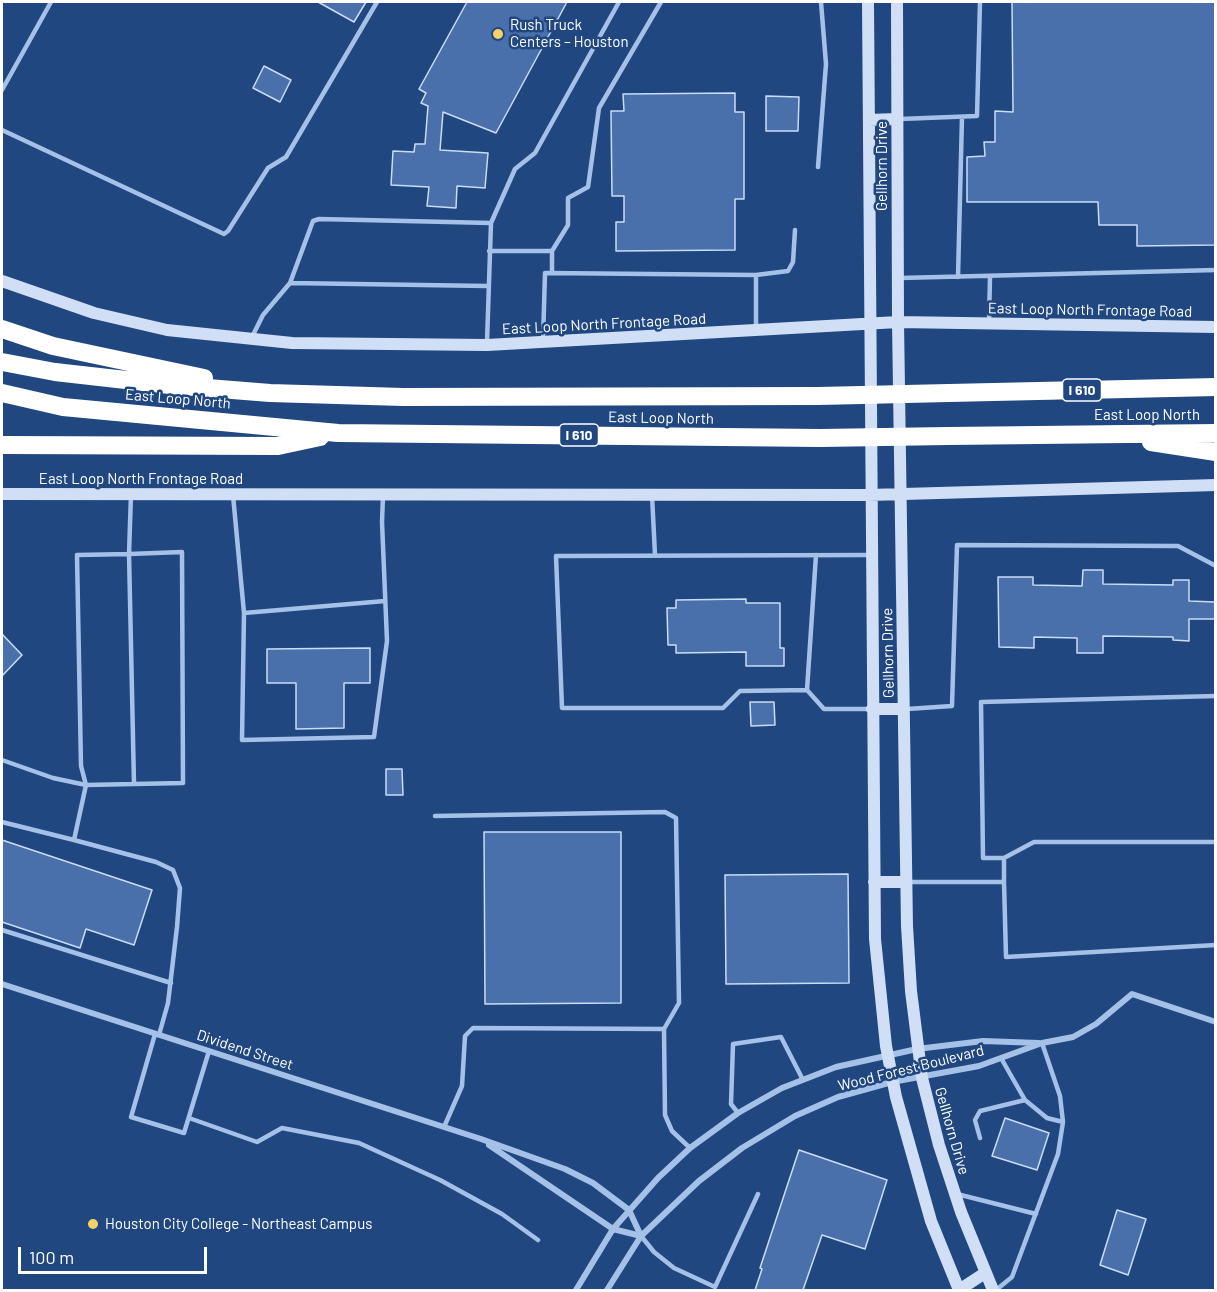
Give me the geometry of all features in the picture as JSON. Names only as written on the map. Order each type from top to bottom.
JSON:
[{"type":"highway","points":[[2,329],[53,346],[270,393]]},
{"type":"highway","name":"East Loop North","points":[[2,362],[78,375],[270,393],[403,397],[818,396],[1215,387]]},
{"type":"highway","name":"East Loop North","points":[[2,393],[63,407],[338,433],[820,438],[1215,433]]},
{"type":"highway","points":[[2,445],[278,446],[338,433]]},
{"type":"highway","points":[[1095,434],[1215,452]]},
{"type":"main road","name":"Gellhorn Drive","points":[[868,2],[872,325],[869,495],[875,939],[892,1082],[908,1149],[931,1221],[959,1290]]},
{"type":"main road","name":"Gellhorn Drive","points":[[897,2],[898,322],[906,882],[910,980],[922,1078],[955,1194],[985,1273],[994,1290]]},
{"type":"main road","points":[[869,120],[897,119]]},
{"type":"main road","name":"East Loop North Frontage Road","points":[[2,281],[94,313],[167,330],[292,343],[487,345],[756,332],[898,322],[1215,327]]},
{"type":"main road","name":"East Loop North Frontage Road","points":[[2,494],[869,495],[1215,485]]},
{"type":"main road","points":[[872,708],[904,709]]},
{"type":"main road","points":[[874,882],[906,882]]},
{"type":"main road","points":[[959,1290],[985,1273]]},
{"type":"street","name":"Dividend Street","points":[[2,984],[481,1139],[574,1174],[593,1183],[629,1210],[641,1236]]},
{"type":"street","name":"Wood Forest Boulevard","points":[[607,1290],[641,1236],[699,1181],[742,1148],[795,1116],[838,1097],[892,1082],[979,1066],[1042,1043],[1073,1037],[1096,1024],[1132,994],[1215,1022]]},
{"type":"street","name":"Wood Forest Boulevard","points":[[576,1290],[612,1228],[690,1148],[738,1113],[782,1088],[836,1067],[917,1049],[982,1041],[1042,1043]]},
{"type":"street","name":"Dividend Street","points":[[481,1139],[612,1228],[641,1236]]},
{"type":"lane","points":[[2,90],[51,2]]},
{"type":"lane","points":[[2,130],[224,234],[268,168],[286,157],[377,2]]},
{"type":"lane","points":[[487,345],[487,286],[491,224],[515,169],[535,153],[619,2]]},
{"type":"lane","points":[[552,273],[552,251],[568,225],[568,198],[588,187],[599,108],[661,2]]},
{"type":"lane","points":[[818,167],[826,64],[821,2]]},
{"type":"lane","points":[[897,119],[977,116],[981,2]]},
{"type":"lane","points":[[958,277],[962,117]]},
{"type":"lane","points":[[251,340],[262,315],[290,283],[313,221],[319,219],[491,224]]},
{"type":"lane","points":[[543,343],[545,273],[756,275],[788,271],[793,262],[795,230]]},
{"type":"lane","points":[[489,251],[552,251]]},
{"type":"lane","points":[[898,278],[1215,270]]},
{"type":"lane","points":[[756,275],[756,332]]},
{"type":"lane","points":[[989,324],[990,277]]},
{"type":"lane","points":[[290,283],[487,286]]},
{"type":"lane","points":[[131,494],[129,554],[134,784]]},
{"type":"lane","points":[[233,495],[244,613],[242,740],[374,737],[387,641],[383,495]]},
{"type":"lane","points":[[651,495],[656,555]]},
{"type":"lane","points":[[904,709],[952,706],[957,545],[1178,546],[1215,566]]},
{"type":"lane","points":[[2,760],[86,785],[183,783],[182,552],[77,555],[81,766],[86,785],[74,840]]},
{"type":"lane","points":[[807,690],[740,690],[723,708],[562,708],[556,555],[870,555]]},
{"type":"lane","points":[[816,555],[807,690],[824,709],[872,708]]},
{"type":"lane","points":[[244,613],[385,601]]},
{"type":"lane","points":[[1215,696],[981,702],[983,858],[1004,858],[1034,842],[1215,842]]},
{"type":"lane","points":[[435,816],[665,812],[676,818],[679,1003],[664,1029],[665,1115],[672,1131],[690,1148]]},
{"type":"lane","points":[[2,822],[156,862],[173,870],[180,888],[168,1004],[131,1117],[184,1133],[209,1051]]},
{"type":"lane","points":[[1004,858],[1006,957],[1215,945]]},
{"type":"lane","points":[[906,882],[1004,882]]},
{"type":"lane","points":[[2,930],[171,983]]},
{"type":"lane","points":[[444,1127],[462,1086],[465,1036],[473,1028],[664,1029]]},
{"type":"lane","points":[[738,1113],[731,1104],[733,1044],[781,1038],[802,1080]]},
{"type":"lane","points":[[994,1290],[1012,1277],[1058,1154],[1063,1122],[1060,1096],[1042,1043]]},
{"type":"lane","points":[[1001,1058],[1025,1100],[1047,1118],[1063,1122]]},
{"type":"lane","points":[[980,1138],[975,1120],[980,1111],[1025,1100]]},
{"type":"lane","points":[[189,1118],[257,1142],[282,1128],[359,1143],[440,1180],[492,1208],[538,1240]]},
{"type":"lane","points":[[641,1236],[654,1252],[674,1268],[716,1287],[759,1194]]},
{"type":"lane","points":[[955,1194],[1036,1214]]},
{"type":"building","points":[[318,2],[366,2],[354,22]]},
{"type":"building","points":[[467,2],[567,2],[496,133],[443,112],[440,150],[488,153],[485,188],[457,186],[456,208],[427,206],[429,187],[391,185],[393,151],[414,152],[415,144],[425,144],[428,106],[421,103],[426,93],[419,89]]},
{"type":"building","points":[[1012,2],[1215,2],[1215,245],[1137,246],[1137,225],[1099,225],[1098,202],[967,202],[967,157],[985,156],[984,142],[995,142],[995,111],[1013,112]]},
{"type":"building","points":[[264,66],[291,80],[280,102],[253,88]]},
{"type":"building","points":[[735,93],[735,112],[744,112],[744,199],[735,199],[735,250],[616,251],[616,222],[624,222],[624,196],[612,196],[611,111],[624,111],[623,94]]},
{"type":"building","points":[[766,96],[799,97],[798,131],[766,131]]},
{"type":"building","points":[[1083,570],[1103,570],[1103,584],[1173,585],[1173,580],[1189,580],[1189,601],[1215,602],[1215,619],[1189,619],[1189,641],[1173,640],[1173,637],[1103,636],[1103,653],[1077,653],[1077,638],[1034,637],[1034,648],[999,647],[998,577],[1033,577],[1033,585],[1082,586]]},
{"type":"building","points":[[746,599],[746,603],[780,603],[780,648],[784,648],[784,666],[746,666],[746,652],[676,653],[676,645],[668,645],[667,608],[676,608],[676,600]]},
{"type":"building","points":[[2,634],[22,655],[2,676]]},
{"type":"building","points":[[370,648],[370,683],[344,683],[344,728],[296,729],[296,683],[267,683],[267,649]]},
{"type":"building","points":[[750,702],[774,702],[775,725],[751,726]]},
{"type":"building","points":[[386,769],[402,769],[403,795],[386,795]]},
{"type":"building","points":[[484,832],[621,832],[621,1003],[485,1004]]},
{"type":"building","points":[[2,840],[152,890],[134,945],[86,929],[80,948],[2,922]]},
{"type":"building","points":[[848,874],[849,983],[726,984],[725,875]]},
{"type":"building","points":[[1005,1118],[1049,1133],[1037,1170],[992,1156]]},
{"type":"building","points":[[799,1150],[887,1180],[865,1249],[822,1235],[803,1290],[755,1290],[762,1269],[760,1268]]},
{"type":"building","points":[[1117,1210],[1146,1219],[1128,1275],[1100,1265]]},
{"type":"place","name":"Rush Truck Centers – Houston","points":[[498,34]]},
{"type":"place","name":"Houston City College - Northeast Campus","points":[[93,1224]]}]
